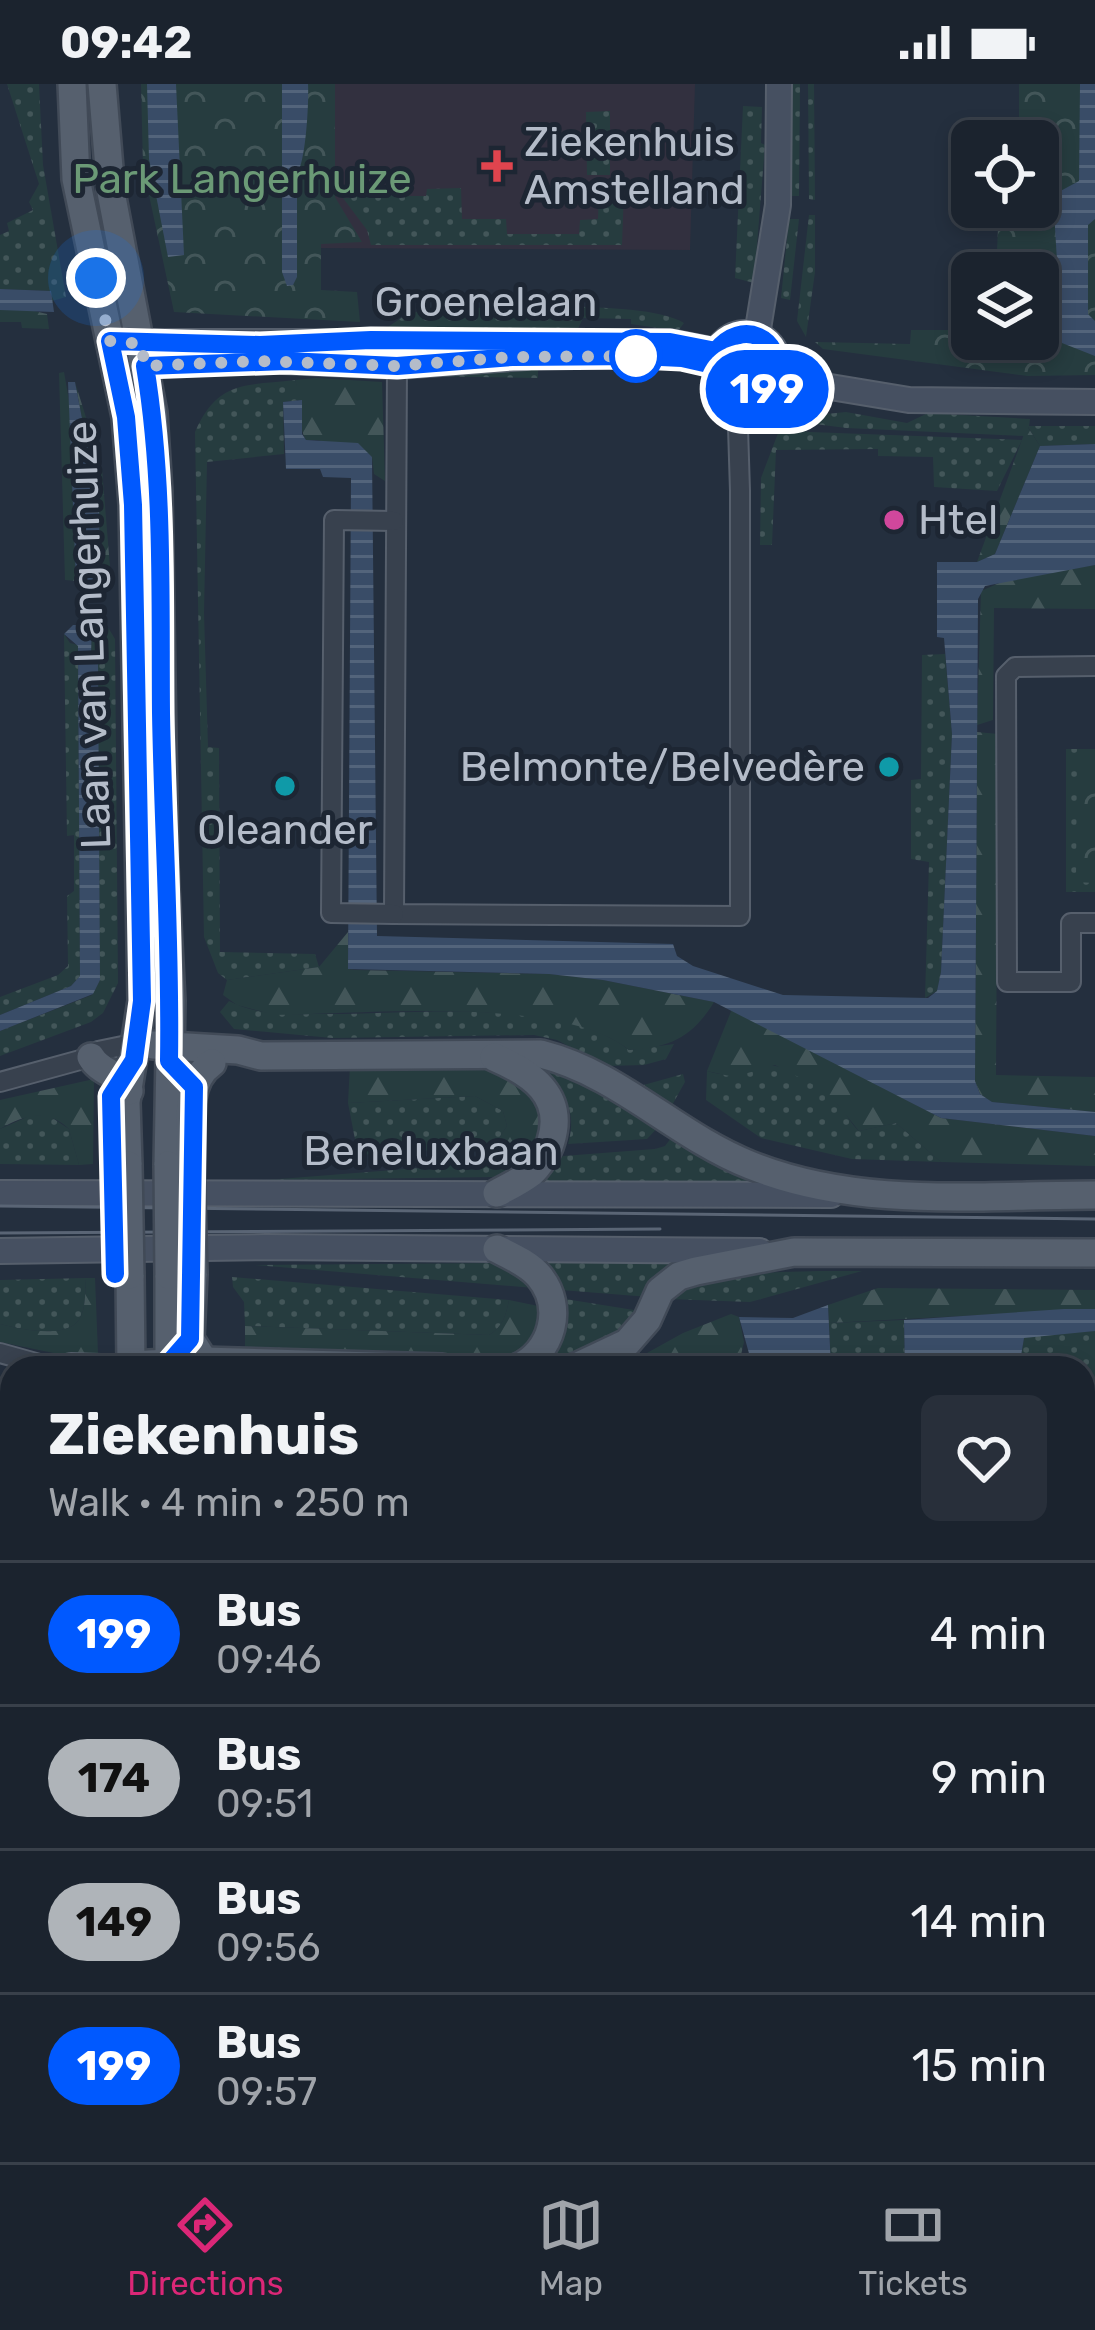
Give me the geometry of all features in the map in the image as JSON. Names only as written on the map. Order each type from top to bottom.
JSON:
[{"type":"main road","name":"Laan van Langerhuize","points":[[72,84],[76,179],[126,417],[137,605],[142,1001],[128,1091],[131,1356]]},
{"type":"main road","name":"Laan van Langerhuize","points":[[102,84],[111,192],[153,413],[169,1053],[179,1164]]},
{"type":"main road","points":[[136,1052],[169,1053],[212,1063],[261,1056]]},
{"type":"main road","name":"Beneluxbaan","points":[[169,1053],[541,1054],[573,1062],[609,1080],[718,1150],[786,1178],[861,1196],[1095,1196]]},
{"type":"main road","points":[[490,1055],[538,1082],[555,1113],[549,1149],[532,1173],[497,1193]]},
{"type":"main road","points":[[91,1057],[97,1068],[120,1078],[128,1091]]},
{"type":"main road","points":[[170,1356],[181,1274],[179,1164],[194,1087],[200,1072],[212,1063]]},
{"type":"main road","points":[[497,1249],[538,1275],[550,1295],[551,1331],[532,1356]]},
{"type":"main road","points":[[599,1356],[640,1331],[660,1291],[680,1276],[794,1252],[1095,1253]]},
{"type":"main road","points":[[181,1274],[197,1350]]},
{"type":"main road","points":[[186,1356],[197,1350],[279,1356]]},
{"type":"street","points":[[757,335],[778,206],[779,84]]},
{"type":"street","points":[[734,335],[757,335],[776,352],[776,377],[760,394],[737,397],[720,385],[715,358],[734,335]]},
{"type":"street","name":"Groenelaan","points":[[143,355],[648,342],[715,358]]},
{"type":"street","name":"Groenelaan","points":[[113,353],[397,366],[512,357],[715,358]]},
{"type":"street","points":[[387,914],[388,522],[397,366]]},
{"type":"street","points":[[776,377],[909,400],[1095,402]]},
{"type":"street","points":[[388,522],[334,520],[338,913],[740,916],[737,397]]},
{"type":"street","points":[[1095,666],[1015,667],[1006,676],[1006,982],[1071,982],[1070,923],[1095,923]]},
{"type":"street","points":[[0,1082],[91,1057],[103,1061],[136,1052]]},
{"type":"street","name":"Beneluxbaan","points":[[0,1193],[861,1196]]},
{"type":"street","points":[[0,1251],[794,1252]]},
{"type":"shaded area","name":"Ziekenhuis Amstelland","points":[[299,84],[695,84],[690,250],[303,248]]},
{"type":"green space","points":[[7,84],[39,84],[43,165],[66,297],[52,301],[50,291],[0,289],[0,235],[9,231],[7,223],[33,210],[29,202],[39,184]]},
{"type":"green space","name":"Park Langerhuize","points":[[141,84],[335,84],[335,197],[362,242],[321,244],[321,290],[357,292],[360,322],[174,312],[143,167]]},
{"type":"green space","points":[[791,84],[800,84],[799,196],[790,196]]},
{"type":"green space","points":[[808,84],[814,84],[815,200],[809,199]]},
{"type":"green space","points":[[1019,84],[1095,84],[1095,375],[1028,376],[823,349],[815,342],[910,344],[911,330],[951,330],[951,360],[1059,360],[1059,252],[997,252],[998,228],[1059,228],[1059,120],[1019,120]]},
{"type":"green space","points":[[743,106],[762,107],[761,143],[765,145],[754,283],[735,278]]},
{"type":"green space","points":[[610,111],[610,175],[587,175],[586,112]]},
{"type":"green space","points":[[461,188],[462,219],[506,219],[507,234],[579,234],[580,220],[598,219],[599,191],[624,190],[622,245],[371,245],[367,230],[343,198],[355,189],[426,196],[427,189]]},
{"type":"green space","points":[[809,215],[815,215],[815,272],[806,337],[797,321]]},
{"type":"green space","points":[[789,219],[799,219],[790,300],[781,298]]},
{"type":"green space","points":[[600,308],[664,315],[684,323],[678,331],[631,324],[631,319],[583,318],[577,331],[382,331],[407,314],[430,309]]},
{"type":"green space","points":[[0,310],[47,314],[49,329],[0,322]]},
{"type":"green space","points":[[538,363],[538,378],[408,376]]},
{"type":"green space","points":[[64,372],[72,418],[76,581],[65,580],[59,373]]},
{"type":"green space","points":[[295,380],[302,400],[283,402],[284,454],[207,462],[208,747],[219,748],[220,952],[315,954],[319,967],[227,980],[218,973],[204,937],[195,432],[224,394],[248,385]]},
{"type":"green space","points":[[295,380],[382,382],[385,481],[374,474],[372,457],[306,440]]},
{"type":"green space","points":[[75,382],[102,469],[111,579],[100,579],[99,507]]},
{"type":"green space","points":[[846,412],[907,423],[928,413],[1030,419],[1029,426],[1095,426],[1095,444],[1040,446],[1028,427],[1024,436],[846,428],[776,419]]},
{"type":"green space","points":[[1027,426],[1040,446],[995,554],[977,562]]},
{"type":"green space","points":[[780,428],[1022,440],[997,491],[934,487],[933,457],[878,456],[878,449],[776,450],[772,545],[760,545],[761,478]]},
{"type":"green space","points":[[1095,565],[1095,609],[994,608],[993,720],[977,725],[981,591],[1006,580]]},
{"type":"green space","points":[[106,624],[115,639],[118,983],[103,1013],[91,1022],[0,1056],[0,1031],[92,995],[100,980],[91,654],[92,625]]},
{"type":"green space","points":[[64,634],[78,645],[80,976],[71,986],[0,1015],[0,997],[58,975],[68,966],[67,896],[74,891],[74,835],[67,836]]},
{"type":"green space","points":[[945,654],[952,734],[941,972],[937,991],[925,998],[929,862],[911,859],[911,780],[921,779],[922,655]]},
{"type":"green space","points":[[977,732],[998,734],[996,1075],[1095,1077],[1095,1112],[992,1102],[980,1094],[975,1081]]},
{"type":"green space","points":[[1066,749],[1095,749],[1095,892],[1066,892]]},
{"type":"green space","points":[[1095,756],[1095,883],[1076,882],[1077,757]]},
{"type":"green space","points":[[348,932],[348,969],[549,974],[714,1002],[679,1038],[629,1050],[598,1033],[511,1014],[275,1015],[237,1005],[223,995],[227,980],[319,967]]},
{"type":"green space","points":[[229,1001],[278,1014],[443,1011],[527,1015],[601,1033],[629,1050],[674,1044],[666,1059],[606,1066],[557,1040],[534,1035],[332,1038],[234,1029],[220,1012]]},
{"type":"green space","points":[[732,1009],[941,1118],[1095,1136],[1095,1166],[941,1162],[896,1123],[859,1131],[816,1086],[775,1065],[734,1077],[707,1071]]},
{"type":"green space","points":[[532,1064],[565,1070],[662,1123],[647,1139],[568,1144],[571,1120],[565,1098]]},
{"type":"green space","points":[[350,1065],[493,1070],[515,1078],[542,1103],[541,1147],[494,1146],[507,1126],[503,1111],[475,1096],[348,1103]]},
{"type":"green space","points":[[765,1065],[797,1073],[816,1086],[859,1131],[896,1123],[941,1162],[852,1159],[761,1138],[706,1100],[707,1071],[736,1074]]},
{"type":"green space","points":[[683,1074],[685,1082],[671,1107],[640,1086]]},
{"type":"green space","points":[[94,1079],[93,1164],[79,1165],[69,1129],[53,1118],[26,1117],[0,1129],[0,1100]]},
{"type":"green space","points":[[475,1096],[503,1111],[507,1126],[494,1146],[358,1155],[348,1103]]},
{"type":"green space","points":[[48,1115],[69,1129],[79,1165],[0,1164],[0,1129],[29,1116]]},
{"type":"green space","points":[[675,1133],[768,1182],[538,1182],[563,1156],[655,1149],[665,1146]]},
{"type":"green space","points":[[531,1159],[526,1166],[496,1177],[267,1180]]},
{"type":"green space","points":[[705,1260],[649,1297],[561,1290],[539,1262]]},
{"type":"green space","points":[[496,1263],[518,1273],[534,1288],[255,1265]]},
{"type":"green space","points":[[862,1271],[750,1302],[668,1299],[681,1289],[729,1277]]},
{"type":"green space","points":[[232,1277],[509,1300],[503,1320],[489,1335],[245,1326],[244,1302]]},
{"type":"green space","points":[[86,1278],[85,1302],[75,1324],[44,1331],[0,1324],[0,1280]]},
{"type":"green space","points":[[86,1278],[95,1278],[98,1354],[68,1356],[0,1342],[0,1324],[56,1331],[75,1324],[84,1307]]},
{"type":"green space","points":[[878,1288],[1095,1290],[1095,1309],[829,1323],[828,1305]]},
{"type":"green space","points":[[559,1298],[640,1311],[629,1334],[583,1356],[537,1356]]},
{"type":"green space","points":[[509,1300],[543,1307],[545,1327],[520,1356],[245,1356],[245,1326],[489,1335],[503,1320]]},
{"type":"green space","points":[[731,1314],[739,1317],[744,1342],[741,1356],[642,1356]]},
{"type":"green space","points":[[904,1320],[905,1356],[830,1356],[829,1323]]},
{"type":"green space","points":[[1095,1331],[1095,1356],[1021,1356],[1024,1338]]},
{"type":"water","points":[[147,84],[176,84],[184,255],[168,257],[149,159]]},
{"type":"water","points":[[282,84],[308,84],[305,144],[297,174],[297,277],[287,286],[282,272]]},
{"type":"water","points":[[1080,84],[1095,84],[1095,219],[1088,225],[1088,314],[1095,321],[1095,356],[1062,343],[1055,228],[1059,228],[1059,192],[1079,181]]},
{"type":"water","points":[[0,289],[51,291],[54,312],[0,310]]},
{"type":"water","points":[[68,382],[75,382],[99,507],[100,579],[76,581]]},
{"type":"water","points":[[302,400],[306,440],[358,443],[372,457],[377,936],[673,944],[677,956],[693,966],[783,995],[928,998],[937,991],[952,734],[944,638],[937,637],[937,562],[977,562],[995,554],[1040,446],[1095,444],[1095,565],[985,586],[978,599],[975,1081],[980,1094],[992,1102],[1095,1112],[1095,1136],[941,1118],[714,1002],[549,974],[348,969],[351,478],[323,477],[320,469],[286,469],[283,402]]},
{"type":"water","points":[[73,625],[92,625],[91,654],[98,656],[100,980],[93,994],[0,1031],[0,1015],[71,986],[80,976],[78,646],[64,634]]},
{"type":"water","points":[[828,1305],[830,1356],[750,1356],[739,1317],[793,1318]]},
{"type":"water","points":[[1095,1309],[1095,1331],[1024,1338],[1021,1356],[905,1356],[904,1320]]},
{"type":"tram line","points":[[0,1206],[1095,1219]]},
{"type":"tram line","points":[[0,1233],[660,1229]]},
{"type":"bus line","name":"199","points":[[115,1274],[111,1096],[134,1060],[142,1001],[133,505],[126,417],[110,341],[260,345],[371,340],[670,342],[716,351],[734,335],[757,335],[768,342],[776,352],[776,377],[769,388],[748,398],[727,392],[713,365],[682,358],[512,357],[397,366],[313,361],[145,366],[158,491],[169,1061],[194,1087],[190,1339],[175,1356]]},
{"type":"place","name":"Ziekenhuis Amstelland","points":[[497,166]]},
{"type":"place","name":"Htel","points":[[894,520]]},
{"type":"place","name":"Belmonte/Belvedère","points":[[889,767]]},
{"type":"place","name":"Oleander","points":[[285,786]]},
{"type":"route","points":[[96,278],[110,341],[141,344],[145,366],[260,361],[397,366],[512,357],[640,356],[636,356]]}]
